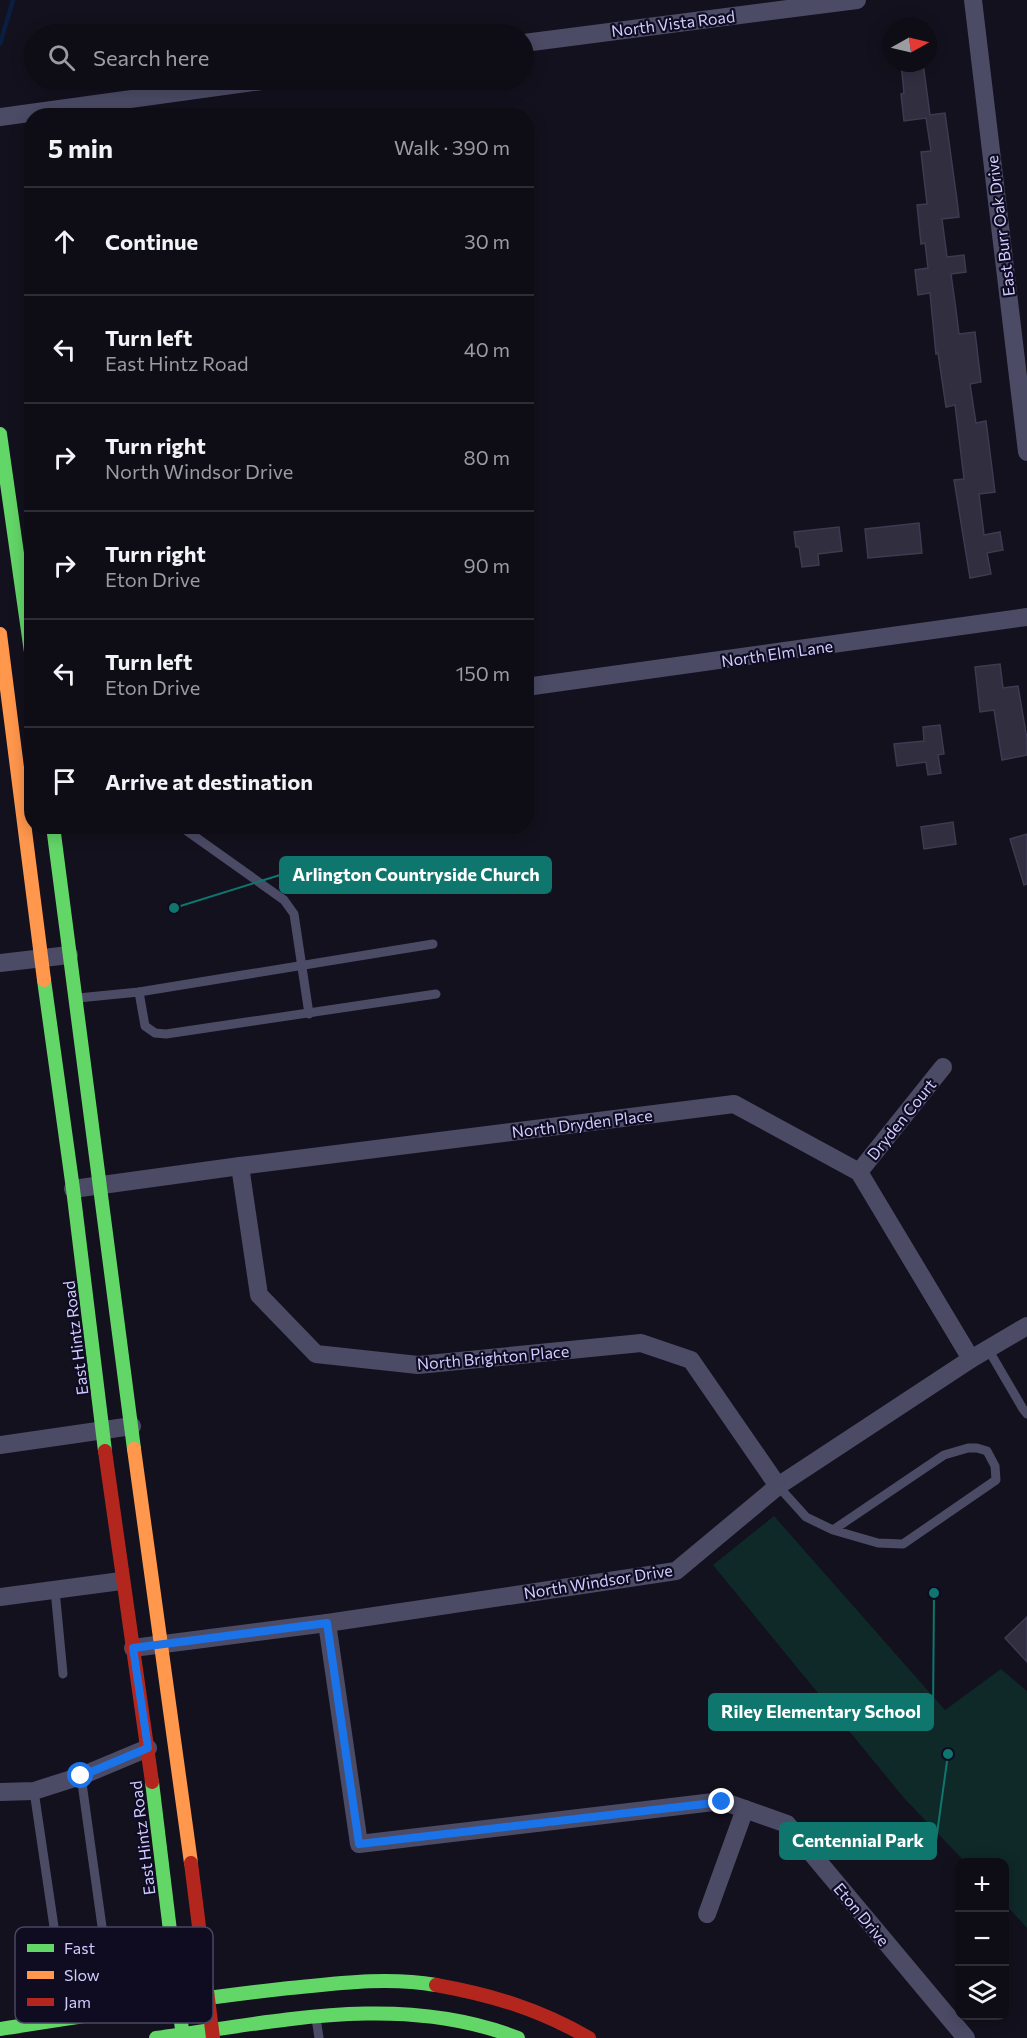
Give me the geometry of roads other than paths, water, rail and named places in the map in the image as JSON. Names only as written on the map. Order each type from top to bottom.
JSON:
[{"type":"main road","points":[[0,434],[24,603]]},
{"type":"main road","name":"East Hintz Road","points":[[0,634],[24,759]]},
{"type":"main road","name":"East Hintz Road","points":[[30,834],[41,959],[73,1189],[121,1581],[148,1748],[169,1927]]},
{"type":"main road","points":[[54,834],[200,1927]]},
{"type":"main road","points":[[213,1996],[349,1982],[418,1982],[476,1992],[524,2006],[561,2022],[589,2038]]},
{"type":"main road","points":[[156,2038],[212,2034],[353,2012],[424,2014],[481,2024],[518,2038]]},
{"type":"main road","points":[[0,2029],[38,2023]]},
{"type":"street","name":"North Vista Road","points":[[534,41],[719,9],[857,0]]},
{"type":"street","name":"East Burr Oak Drive","points":[[973,0],[1027,452]]},
{"type":"street","points":[[65,108],[196,90]]},
{"type":"street","points":[[0,117],[24,114]]},
{"type":"street","name":"North Elm Lane","points":[[534,686],[1027,617]]},
{"type":"street","points":[[0,963],[69,955]]},
{"type":"street","name":"Dryden Court","points":[[859,1172],[944,1067]]},
{"type":"street","name":"North Dryden Place","points":[[73,1189],[734,1104],[859,1172]]},
{"type":"street","name":"North Brighton Place","points":[[240,1166],[259,1295],[316,1354],[418,1365],[641,1343],[691,1360],[778,1486]]},
{"type":"street","points":[[859,1172],[971,1359]]},
{"type":"street","name":"North Windsor Drive","points":[[133,1648],[327,1623],[676,1571],[778,1486],[971,1359],[1027,1326]]},
{"type":"street","points":[[0,1445],[132,1426]]},
{"type":"street","points":[[0,1597],[121,1581]]},
{"type":"street","name":"Eton Drive","points":[[327,1623],[359,1844],[722,1802],[745,1809],[787,1824],[966,2038]]},
{"type":"street","points":[[0,1792],[34,1791],[81,1776],[148,1748]]},
{"type":"street","points":[[707,1914],[745,1809]]},
{"type":"lane","points":[[191,834],[284,900],[294,914],[309,1014]]},
{"type":"lane","points":[[75,998],[139,992],[433,944]]},
{"type":"lane","points":[[139,992],[145,1026],[155,1034],[309,1014],[436,994]]},
{"type":"lane","points":[[988,1349],[1027,1414]]},
{"type":"lane","points":[[778,1486],[806,1518],[833,1530],[878,1543],[903,1544],[996,1480],[995,1466],[987,1451],[977,1448],[968,1448],[944,1455],[833,1530]]},
{"type":"lane","points":[[55,1590],[63,1674]]},
{"type":"lane","points":[[81,1776],[102,1927]]},
{"type":"lane","points":[[34,1791],[54,1927]]},
{"type":"lane","points":[[316,2016],[319,2038]]},
{"type":"waterway","points":[[0,44],[13,0]]},
{"type":"place","name":"Arlington Countryside Church","points":[[174,908]]},
{"type":"place","name":"Riley Elementary School","points":[[934,1593]]},
{"type":"place","name":"Centennial Park","points":[[948,1754]]}]
